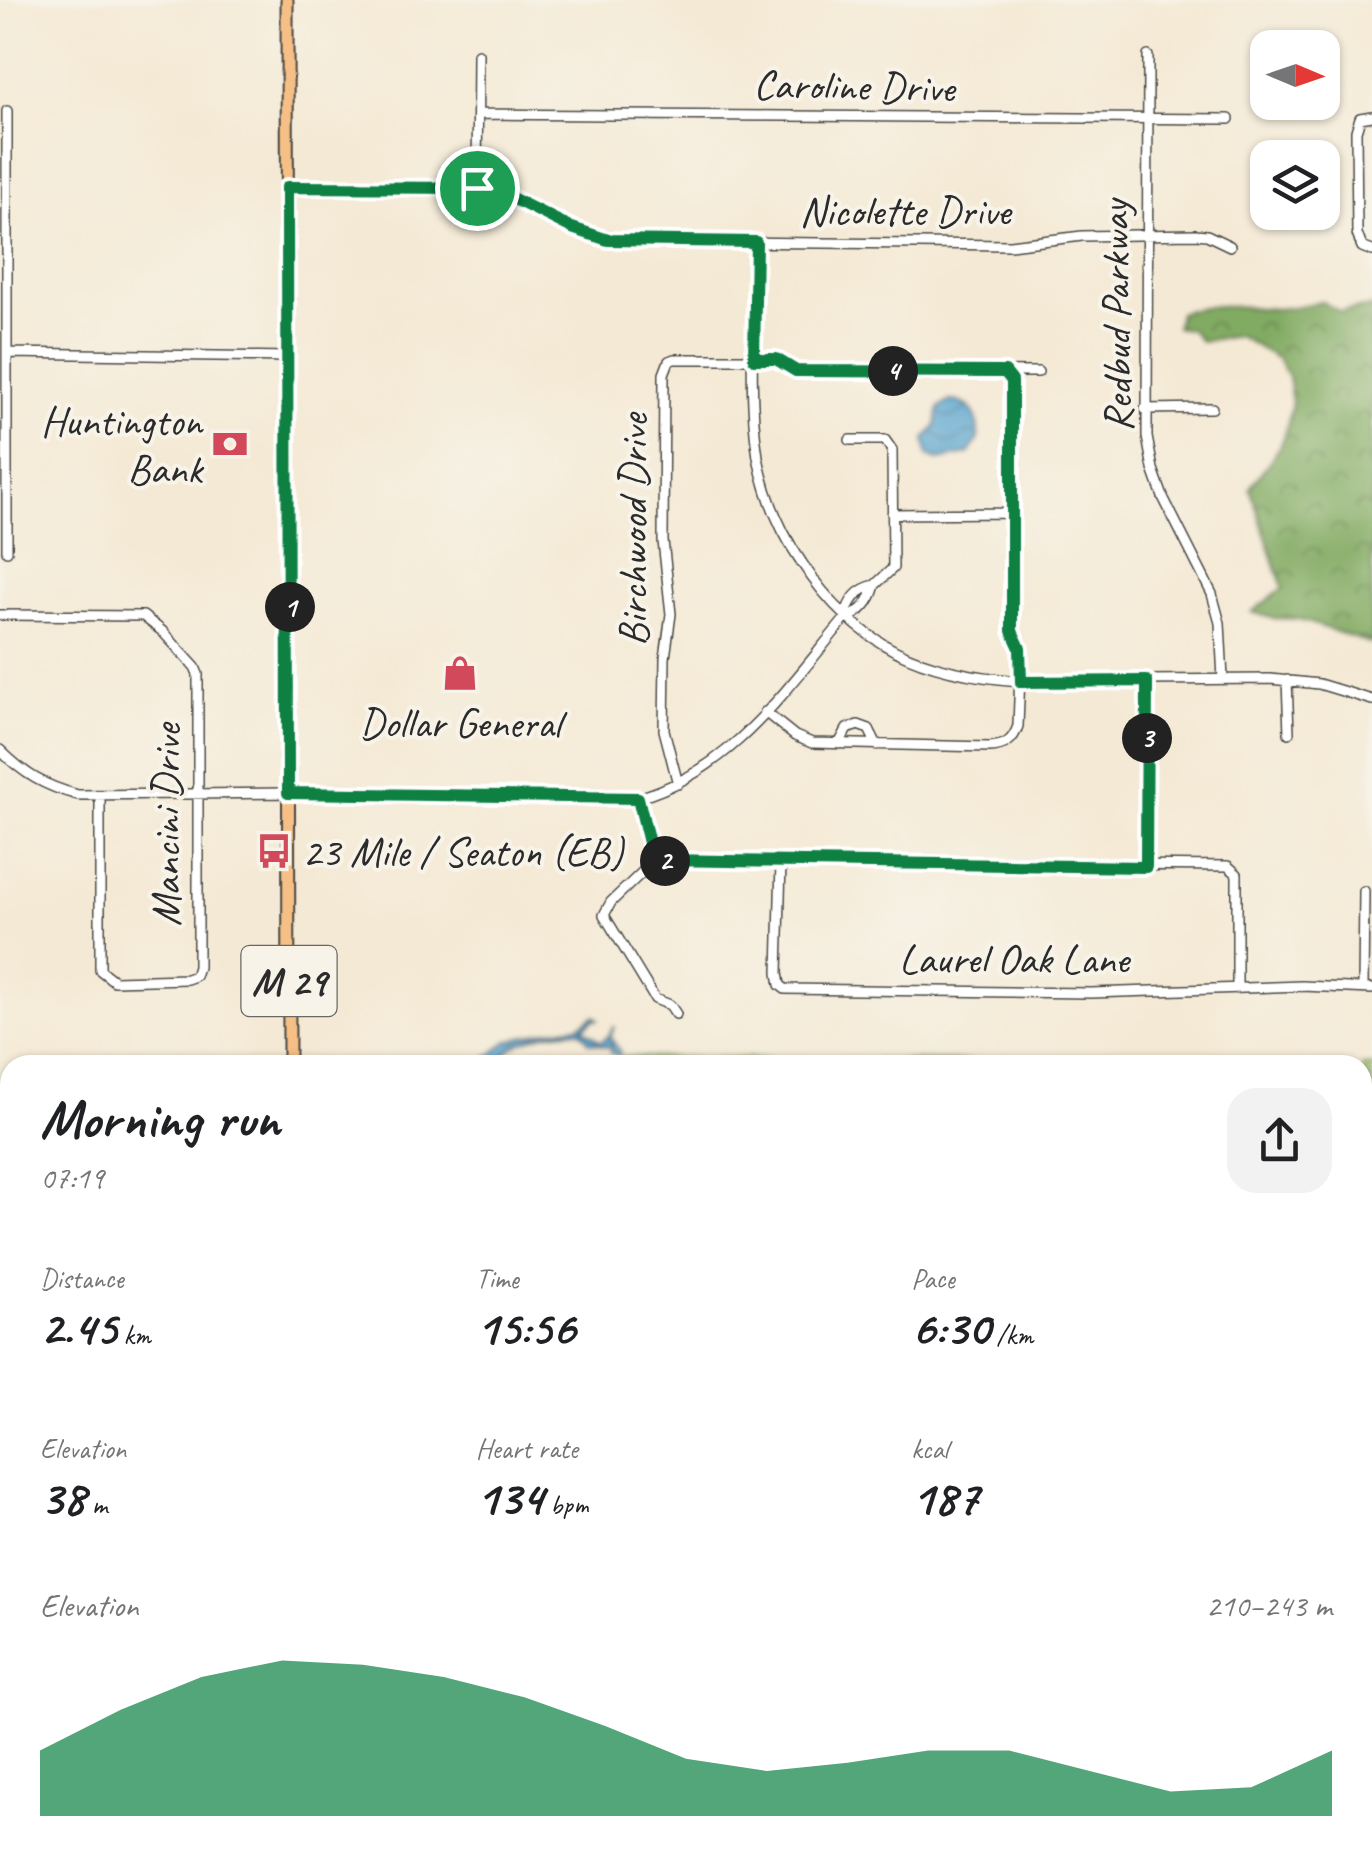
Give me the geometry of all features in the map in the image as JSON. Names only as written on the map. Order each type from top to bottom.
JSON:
[{"type":"main road","name":"M 29","points":[[287,0],[288,1055]]},
{"type":"street","points":[[477,188],[478,54]]},
{"type":"street","name":"Redbud Parkway","points":[[1148,56],[1145,409],[1153,470],[1212,594],[1220,623],[1223,679]]},
{"type":"street","points":[[7,110],[3,266],[8,353],[4,502],[7,551]]},
{"type":"street","name":"Caroline Drive","points":[[478,114],[1230,119]]},
{"type":"street","points":[[1367,249],[1357,234],[1356,130],[1360,118],[1372,116]]},
{"type":"street","name":"Nicolette Drive","points":[[287,187],[477,188],[510,197],[572,228],[608,240],[1010,245],[1082,236],[1206,235],[1230,246]]},
{"type":"street","points":[[756,242],[756,439],[768,494],[794,551],[846,619],[900,654],[963,676],[1021,682],[1287,680],[1372,700]]},
{"type":"street","points":[[8,353],[290,357]]},
{"type":"street","name":"Birchwood Drive","points":[[678,784],[664,737],[665,658],[671,614],[663,541],[664,374],[668,361],[674,359],[754,359]]},
{"type":"street","points":[[754,359],[776,359],[796,371],[1038,372]]},
{"type":"street","points":[[766,712],[804,742],[1002,746],[1013,737],[1018,726],[1021,682],[1020,648],[1012,631],[1012,381],[1005,372]]},
{"type":"street","points":[[1145,409],[1212,408]]},
{"type":"street","points":[[0,750],[24,774],[44,785],[78,795],[288,793],[638,798],[678,784],[724,754],[766,712],[846,619],[857,614],[872,596],[875,585],[893,568],[889,442],[850,440]]},
{"type":"street","points":[[892,514],[1012,513]]},
{"type":"street","name":"Mancini Drive","points":[[0,615],[144,616],[195,667],[195,976],[187,980],[114,981],[100,970],[100,796]]},
{"type":"street","points":[[1287,680],[1289,733]]},
{"type":"street","points":[[1146,867],[1147,681]]},
{"type":"street","points":[[838,744],[847,729],[858,725],[869,729],[878,745]]},
{"type":"street","points":[[638,798],[656,859]]},
{"type":"street","points":[[676,1014],[670,1005],[654,999],[604,915],[611,902],[656,859],[1232,868],[1237,874],[1237,989]]},
{"type":"street","name":"Laurel Oak Lane","points":[[781,862],[778,973],[785,989],[1102,993],[1302,986],[1368,988]]},
{"type":"street","points":[[1364,892],[1368,988]]},
{"type":"green space","points":[[1322,302],[1340,312],[1372,307],[1372,644],[1299,619],[1252,612],[1283,588],[1250,488],[1279,448],[1288,423],[1292,402],[1288,377],[1278,359],[1238,336],[1200,341],[1191,330],[1176,327],[1179,313],[1202,307],[1281,309]]},
{"type":"water","points":[[950,401],[965,404],[973,412],[978,439],[969,454],[938,460],[928,456],[925,439],[936,426],[939,408]]},
{"type":"water","points":[[594,1016],[599,1020],[594,1019],[583,1028],[600,1042],[614,1026],[610,1038],[620,1055],[611,1053],[611,1044],[608,1047],[589,1042],[581,1031],[565,1031],[525,1041],[504,1055],[491,1055],[508,1041],[578,1026]]},
{"type":"place","name":"Huntington Bank","points":[[230,444]]},
{"type":"place","name":"Dollar General","points":[[460,673]]},
{"type":"place","name":"23 Mile / Seaton (EB)","points":[[274,851]]},
{"type":"route","points":[[287,187],[477,188],[510,197],[572,228],[608,240],[756,242],[754,359],[776,359],[796,371],[1005,372],[1012,381],[1012,631],[1020,648],[1021,682],[1147,681],[1146,867],[662,860],[652,855],[638,798],[288,793],[287,187]]}]
